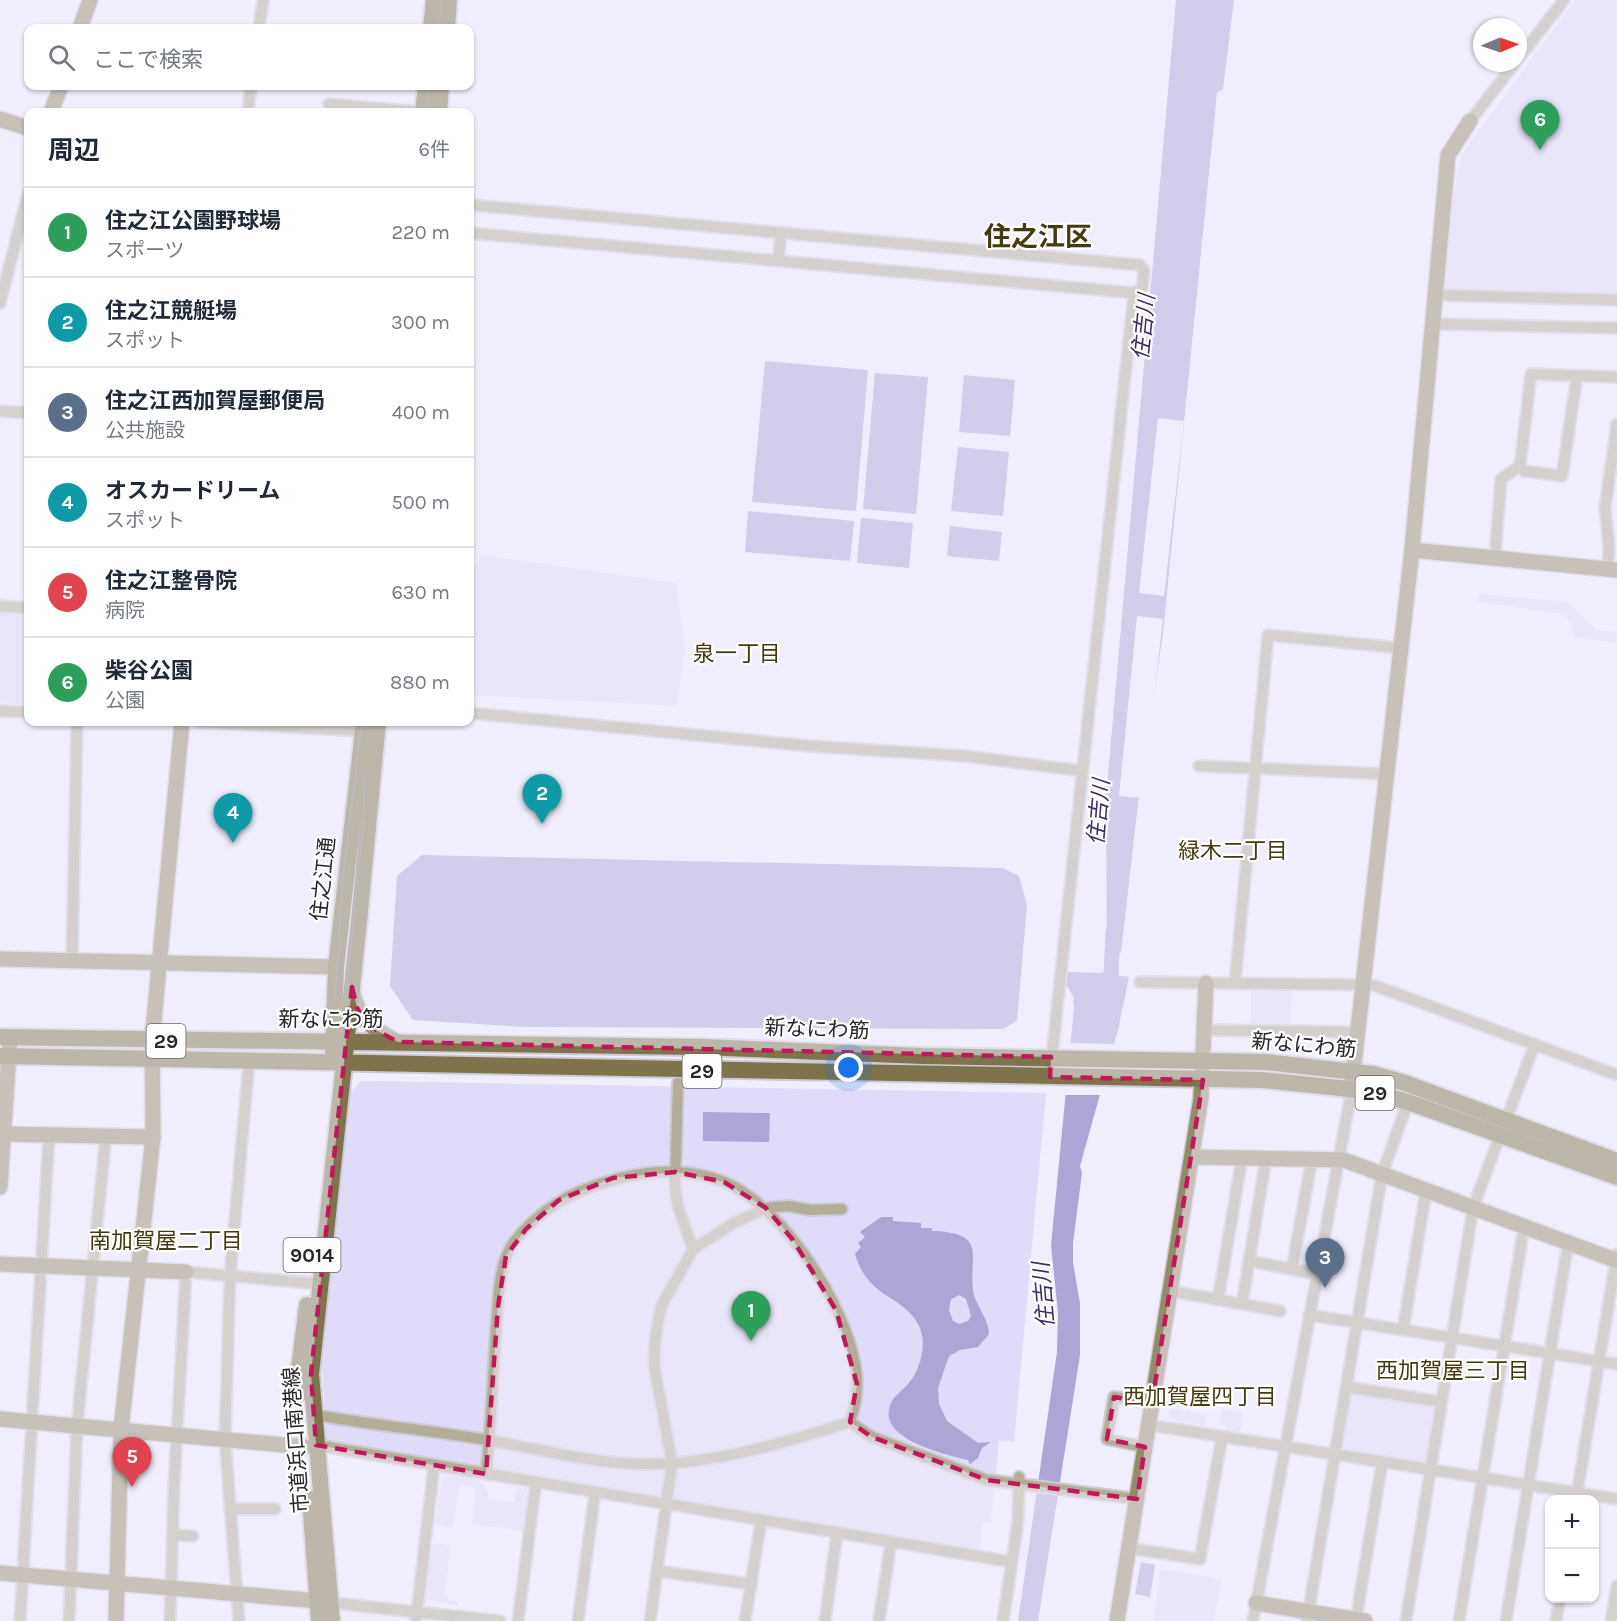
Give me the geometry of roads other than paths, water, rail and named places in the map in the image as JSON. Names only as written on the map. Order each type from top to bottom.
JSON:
[{"type":"main road","points":[[431,24],[434,0]]},
{"type":"main road","points":[[447,24],[449,0]]},
{"type":"main road","points":[[423,108],[425,90]]},
{"type":"main road","points":[[439,108],[441,90]]},
{"type":"main road","name":"住之江通","points":[[340,1041],[336,967],[363,726]]},
{"type":"main road","name":"住之江通","points":[[340,1041],[352,987],[378,726]]},
{"type":"main road","name":"新なにわ筋","points":[[5,1037],[152,1041],[398,1042],[1265,1062],[1353,1080],[1407,1102],[1617,1161]]},
{"type":"main road","name":"市道浜口南港線","points":[[332,1621],[324,1602],[311,1446],[311,1374],[315,1284],[340,1041]]},
{"type":"main road","name":"新なにわ筋","points":[[5,1056],[1119,1079],[1353,1080],[1405,1083],[1617,1177]]},
{"type":"main road","name":"市道浜口南港線","points":[[319,1621],[324,1602]]},
{"type":"street","points":[[81,24],[90,0]]},
{"type":"street","points":[[260,24],[263,0]]},
{"type":"street","points":[[1527,47],[1564,0]]},
{"type":"street","points":[[1253,1621],[1353,1080],[1412,550],[1448,155],[1470,121],[1508,72]]},
{"type":"street","points":[[53,108],[59,90]]},
{"type":"street","points":[[248,108],[251,90]]},
{"type":"street","points":[[329,104],[376,108]]},
{"type":"street","points":[[0,118],[24,127]]},
{"type":"street","points":[[474,205],[1140,266],[1144,271],[1142,289],[1134,293],[474,232]]},
{"type":"street","points":[[0,303],[24,210]]},
{"type":"street","points":[[778,261],[781,233]]},
{"type":"street","points":[[1055,1077],[1082,771],[1134,293]]},
{"type":"street","points":[[1436,295],[1617,300]]},
{"type":"street","points":[[1432,324],[1617,328]]},
{"type":"street","points":[[1576,376],[1562,476],[1524,471],[1520,466],[1531,374],[1617,377]]},
{"type":"street","points":[[0,411],[24,412]]},
{"type":"street","points":[[1412,550],[1612,569],[1609,546],[1612,519],[1605,508],[1617,424]]},
{"type":"street","points":[[1495,558],[1502,479],[1520,466]]},
{"type":"street","points":[[0,606],[24,608]]},
{"type":"street","points":[[1235,983],[1268,635],[1401,648]]},
{"type":"street","points":[[0,711],[24,712]]},
{"type":"street","points":[[474,713],[809,746],[965,756],[1082,771]]},
{"type":"street","points":[[72,960],[77,726]]},
{"type":"street","points":[[116,1621],[121,1429],[153,1137],[152,1041],[162,962],[182,726]]},
{"type":"street","points":[[1199,766],[1388,774]]},
{"type":"street","points":[[0,959],[336,967]]},
{"type":"street","points":[[1140,982],[1373,985],[1617,1075]]},
{"type":"street","points":[[1117,1621],[1203,1080],[1206,983]]},
{"type":"street","points":[[352,987],[357,1008],[369,1026],[398,1042]]},
{"type":"street","points":[[1205,1030],[1358,1032]]},
{"type":"street","points":[[0,1187],[5,1037]]},
{"type":"street","points":[[1406,1621],[1473,1208],[1535,1044]]},
{"type":"street","points":[[239,1621],[225,1439],[230,1276],[249,1061]]},
{"type":"street","points":[[678,1083],[675,1187],[678,1207],[693,1249]]},
{"type":"street","points":[[1308,1616],[1382,1174],[1407,1102]]},
{"type":"street","points":[[2,1134],[153,1137]]},
{"type":"street","points":[[20,1621],[49,1135]]},
{"type":"street","points":[[69,1621],[77,1426],[106,1136]]},
{"type":"street","points":[[1192,1157],[1337,1160],[1616,1258],[1577,1495]]},
{"type":"street","points":[[1218,1300],[1242,1158]]},
{"type":"street","points":[[1242,1304],[1266,1158]]},
{"type":"street","points":[[1292,1269],[1312,1159]]},
{"type":"street","points":[[486,1474],[498,1306],[506,1256],[532,1223],[559,1200],[613,1178],[676,1172],[724,1182],[766,1208],[821,1279],[840,1318],[854,1360],[858,1384],[850,1422]]},
{"type":"street","points":[[1403,1330],[1426,1191]]},
{"type":"street","points":[[650,1621],[672,1463],[658,1392],[655,1341],[661,1306],[693,1249],[734,1222],[766,1208],[788,1206],[811,1210],[842,1209]]},
{"type":"street","points":[[1459,1621],[1524,1227]]},
{"type":"street","points":[[1506,1621],[1568,1243]]},
{"type":"street","points":[[1249,1261],[1317,1274]]},
{"type":"street","points":[[0,1264],[140,1268],[315,1284]]},
{"type":"street","points":[[170,1621],[186,1272]]},
{"type":"street","points":[[1171,1291],[1280,1311]]},
{"type":"street","points":[[1309,1315],[1617,1364]]},
{"type":"street","points":[[1347,1387],[1442,1402]]},
{"type":"street","points":[[1145,1447],[1107,1439],[1114,1397],[1152,1403]]},
{"type":"street","points":[[322,1416],[490,1440],[618,1464],[672,1463],[724,1458],[850,1422]]},
{"type":"street","points":[[0,1419],[311,1446],[595,1493],[667,1502],[761,1521],[1012,1563]]},
{"type":"street","points":[[850,1422],[872,1437],[987,1480],[1021,1482],[1137,1499]]},
{"type":"street","points":[[1149,1425],[1528,1486],[1568,1495]]},
{"type":"street","points":[[1128,1548],[1200,1559],[1221,1437]]},
{"type":"street","points":[[1256,1603],[1308,1616],[1360,1620],[1382,1463]]},
{"type":"street","points":[[416,1616],[435,1465]]},
{"type":"street","points":[[518,1621],[536,1482]]},
{"type":"street","points":[[1003,1621],[1021,1482]]},
{"type":"street","points":[[578,1621],[595,1493]]},
{"type":"street","points":[[1599,1498],[1617,1499]]},
{"type":"street","points":[[230,1509],[275,1509]]},
{"type":"street","points":[[745,1621],[761,1521]]},
{"type":"street","points":[[825,1621],[837,1533]]},
{"type":"street","points":[[173,1535],[193,1536]]},
{"type":"street","points":[[879,1621],[891,1542]]},
{"type":"street","points":[[657,1571],[751,1584]]},
{"type":"street","points":[[0,1573],[324,1602],[416,1616],[500,1621]]},
{"type":"street","points":[[1611,1621],[1617,1586]]},
{"type":"street","points":[[1556,1621],[1559,1603]]},
{"type":"waterway","name":"住吉川","points":[[1103,990],[1111,974],[1113,932]]},
{"type":"tram line","points":[[439,24],[442,0]]},
{"type":"tram line","points":[[426,108],[429,90]]},
{"type":"tram line","points":[[335,1002],[344,866],[362,726]]},
{"type":"tram line","points":[[345,1002],[363,824],[365,775]]},
{"type":"place","name":"柴谷公園","points":[[1540,150]]},
{"type":"place","name":"住之江競艇場","points":[[542,824]]},
{"type":"place","name":"オスカードリーム","points":[[233,843]]},
{"type":"place","name":"住之江西加賀屋郵便局","points":[[1325,1288]]},
{"type":"place","name":"住之江公園野球場","points":[[751,1341]]},
{"type":"place","name":"住之江整骨院","points":[[132,1487]]},
{"type":"district","name":"住之江区","points":[[1038,237]]},
{"type":"district","name":"泉一丁目","points":[[737,654]]},
{"type":"district","name":"緑木二丁目","points":[[1233,851]]},
{"type":"district","name":"南加賀屋二丁目","points":[[166,1241]]},
{"type":"district","name":"西加賀屋三丁目","points":[[1453,1371]]},
{"type":"district","name":"西加賀屋四丁目","points":[[1200,1397]]}]
